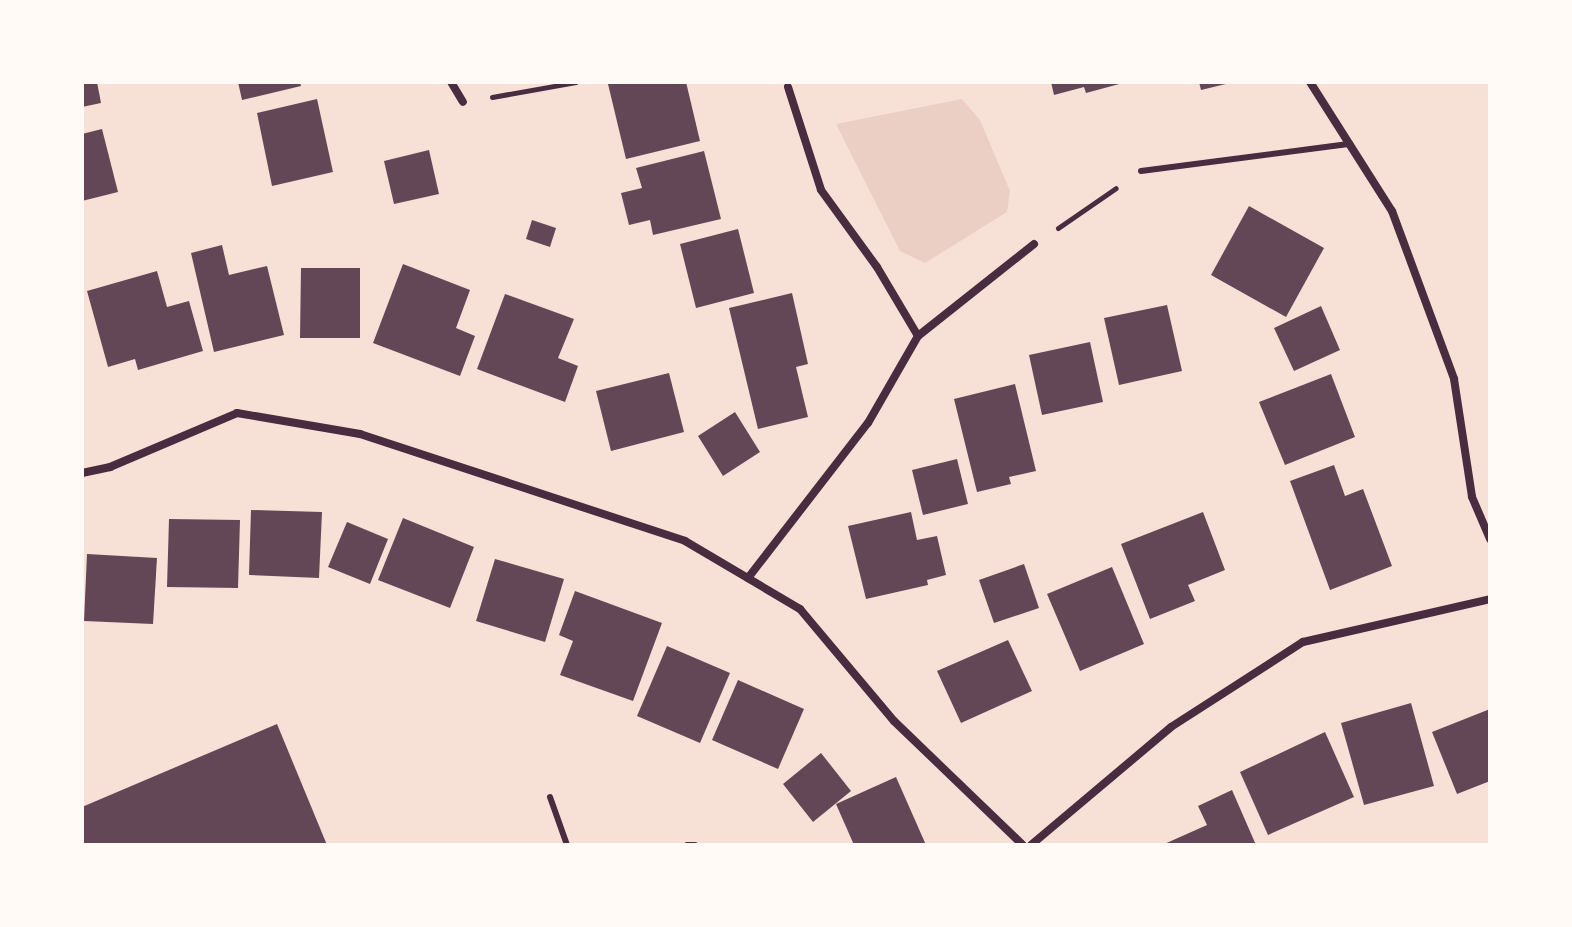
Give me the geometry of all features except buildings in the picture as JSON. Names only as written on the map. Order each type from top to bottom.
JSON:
[{"type":"street","points":[[451,82],[463,102]]},
{"type":"street","points":[[1310,82],[1392,211],[1454,379],[1472,497],[1490,539]]},
{"type":"street","points":[[788,87],[821,190],[877,267],[918,336]]},
{"type":"street","points":[[748,578],[868,423],[918,336],[1034,244]]},
{"type":"street","points":[[82,473],[110,467],[237,413],[360,434],[685,541],[800,609],[894,721],[1023,845]]},
{"type":"street","points":[[1031,845],[1171,727],[1303,642],[1490,599]]},
{"type":"lane","points":[[1141,171],[1350,144]]},
{"type":"lane","points":[[550,797],[567,845]]},
{"type":"lane","points":[[687,845],[695,845]]},
{"type":"path","points":[[463,102],[576,82]]},
{"type":"path","points":[[1034,244],[1141,171]]},
{"type":"shaded area","points":[[962,99],[980,120],[1010,191],[1007,212],[925,263],[900,251],[836,124]]}]
